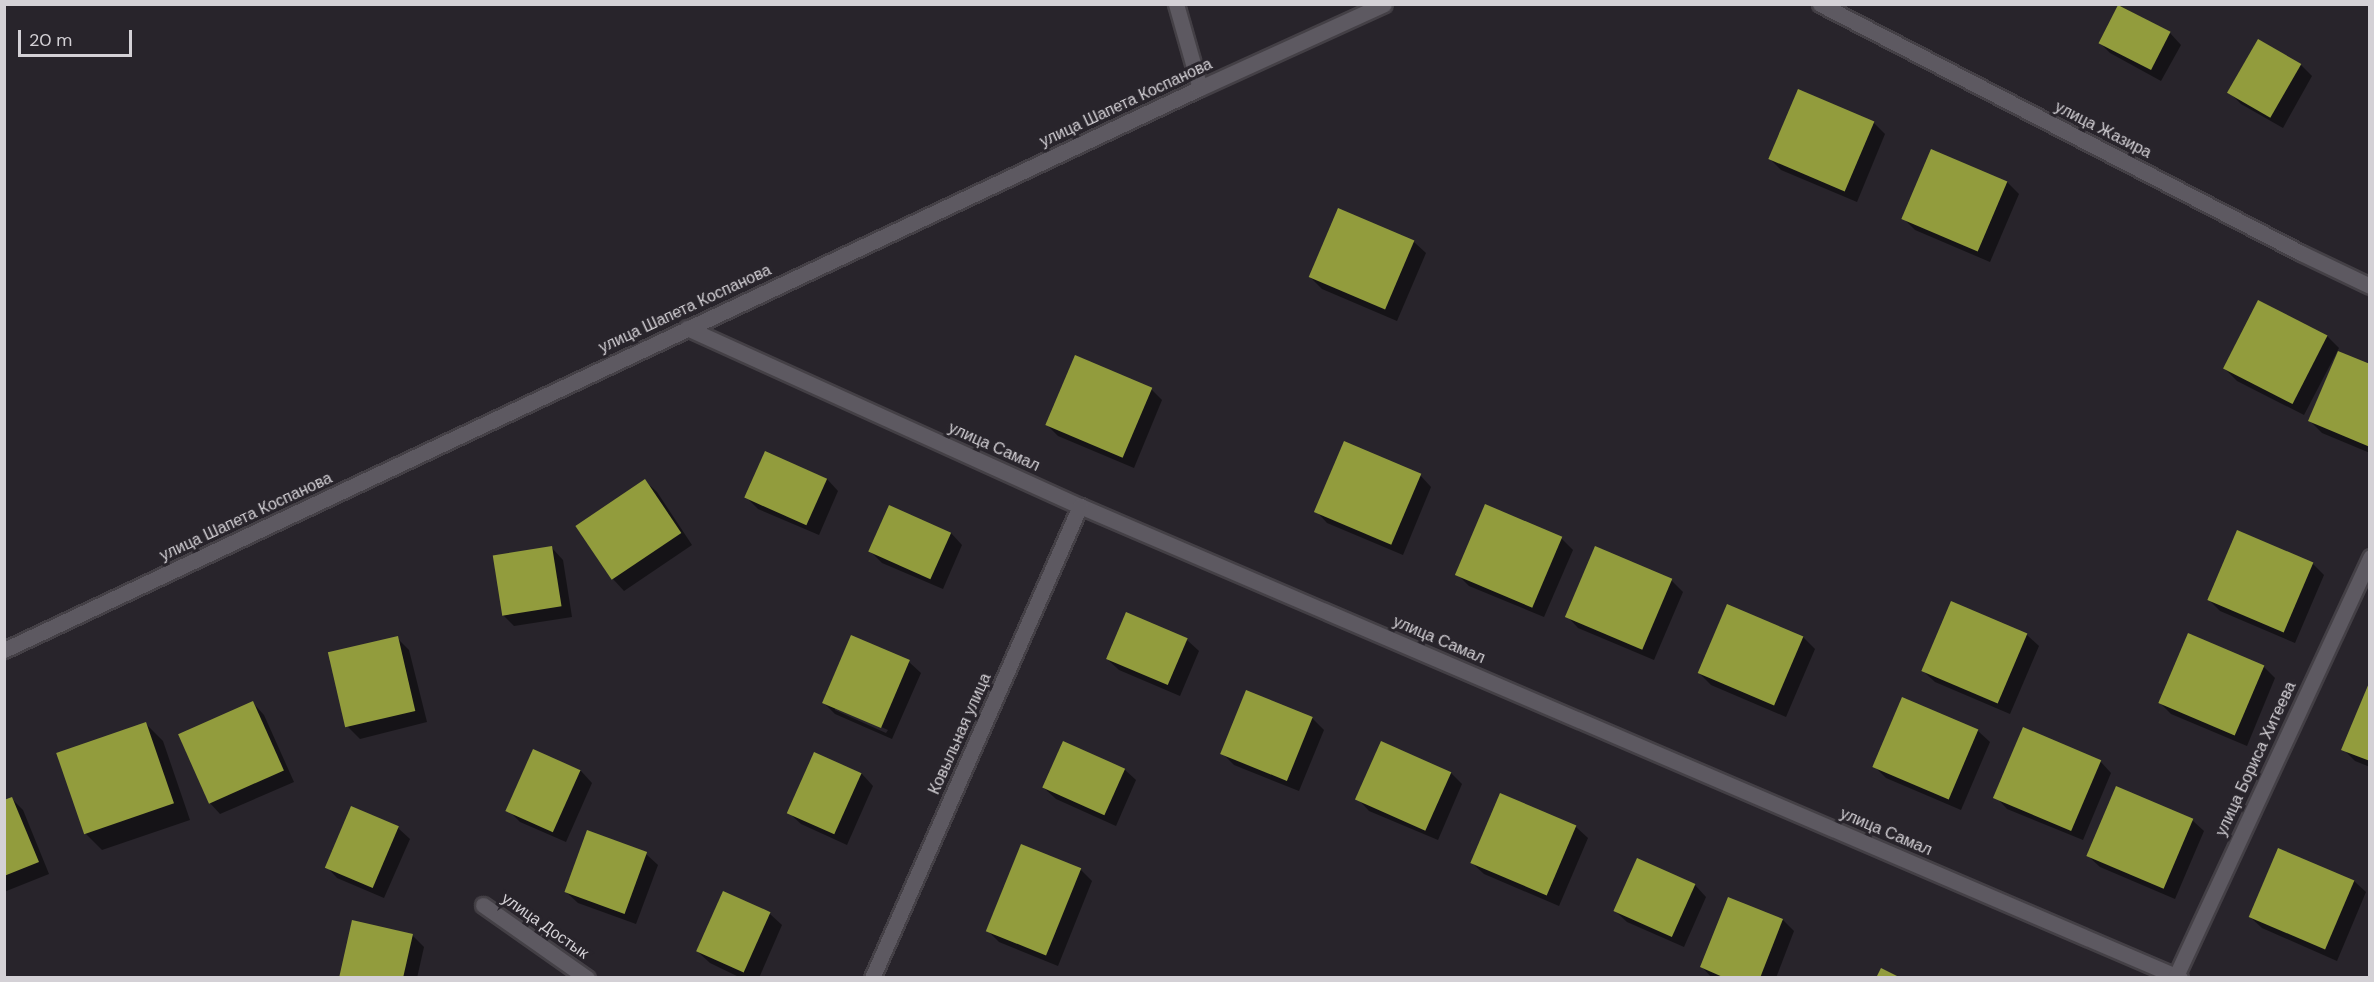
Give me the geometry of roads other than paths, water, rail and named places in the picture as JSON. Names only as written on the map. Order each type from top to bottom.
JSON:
[{"type":"street","points":[[1176,4],[1200,88]]},
{"type":"street","name":"улица Шапета Коспанова","points":[[4,650],[687,328],[1384,4]]},
{"type":"street","name":"улица Жазира","points":[[1820,4],[2301,254],[2370,285]]},
{"type":"street","name":"улица Самал","points":[[687,328],[1080,506],[2177,977]]},
{"type":"street","name":"Ковыльная улица","points":[[872,978],[1080,506]]},
{"type":"street","name":"улица Бориса Хитеева","points":[[2177,977],[2370,557]]},
{"type":"street","name":"улица Достык","points":[[483,905],[587,978]]}]
